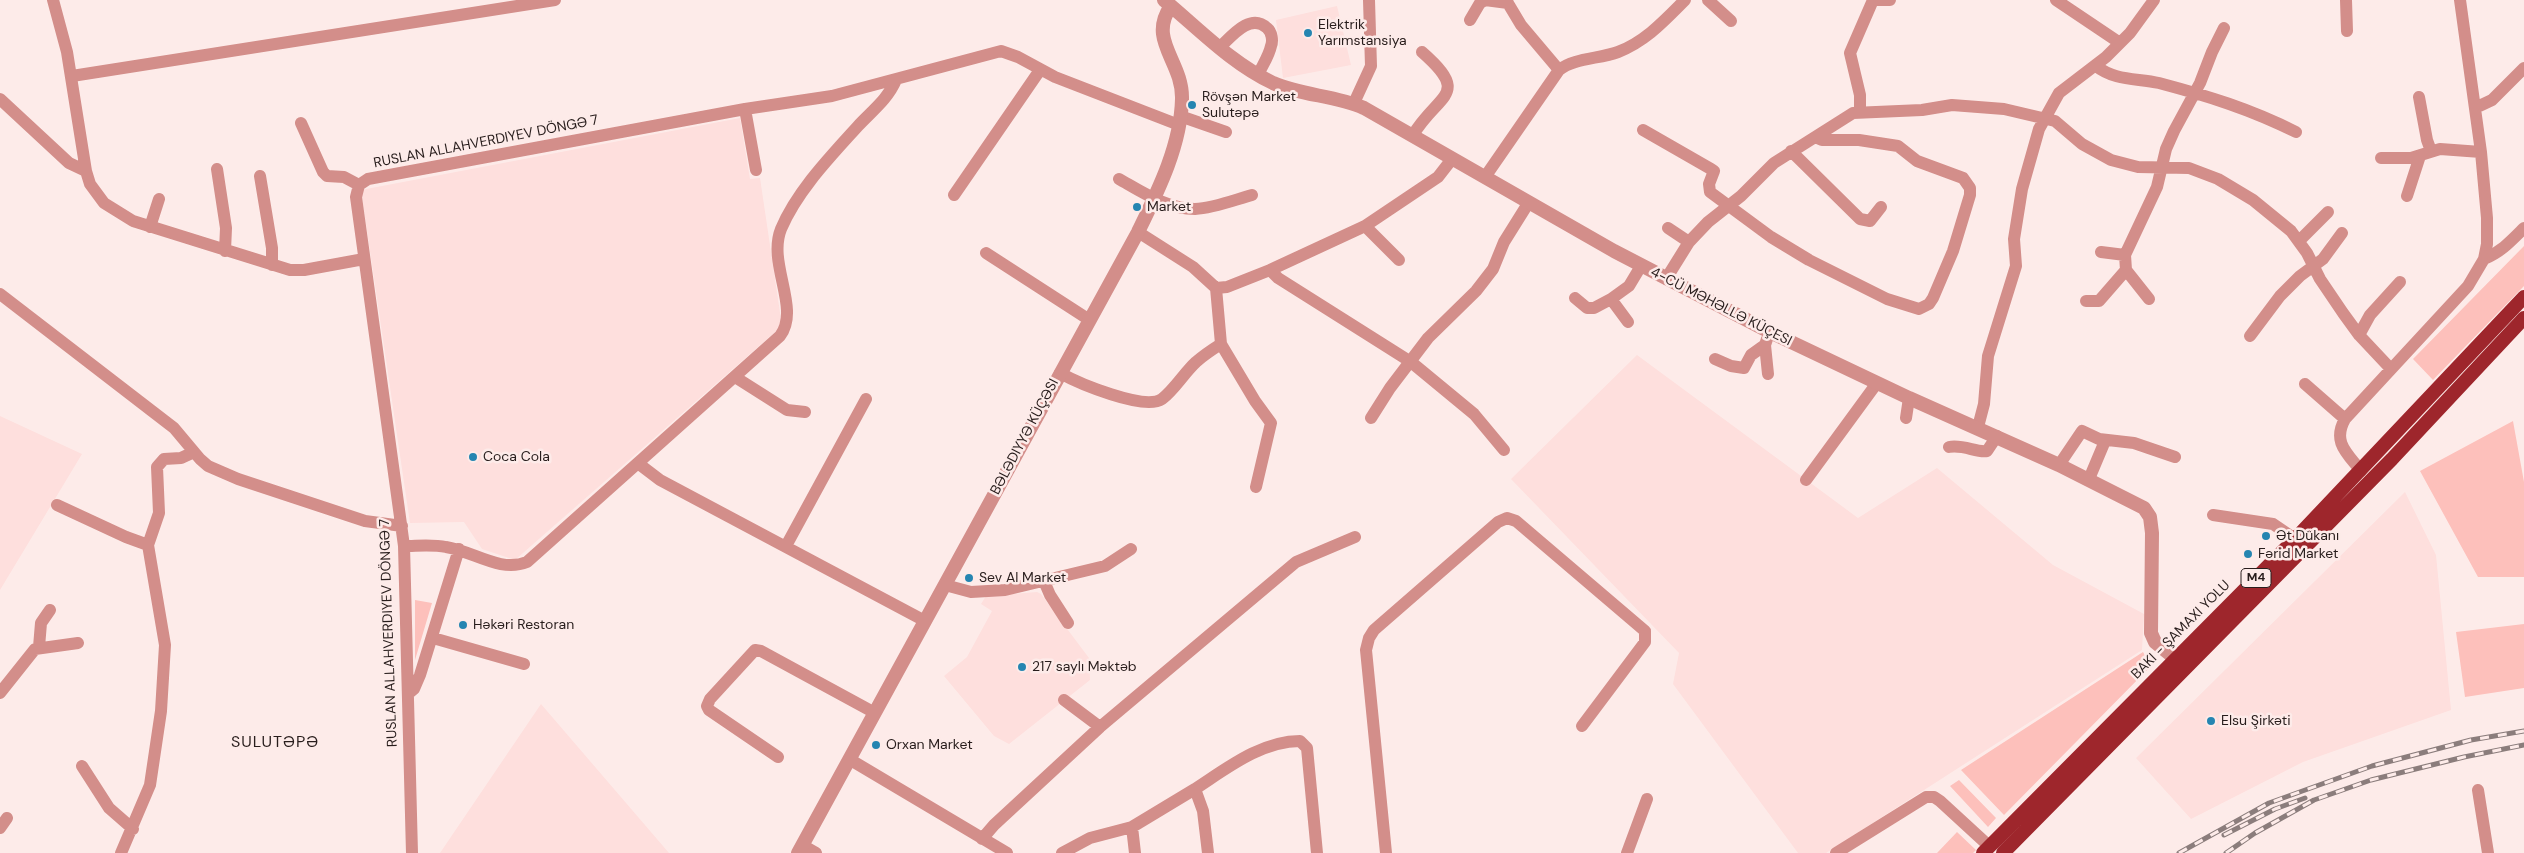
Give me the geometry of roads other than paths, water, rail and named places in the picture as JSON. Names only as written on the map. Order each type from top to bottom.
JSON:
[{"type":"highway","name":"M4","points":[[1986,850],[2295,539],[2524,297]]},
{"type":"highway","name":"M4","points":[[2003,853],[2358,494],[2524,318]]},
{"type":"street","points":[[53,0],[72,76],[86,171],[90,184],[104,203],[117,212],[150,227],[290,270],[304,270],[364,259]]},
{"type":"street","points":[[72,76],[555,0]]},
{"type":"street","points":[[1354,103],[1371,66],[1369,0]]},
{"type":"street","points":[[1470,20],[1478,2],[1485,0],[1507,2],[1521,25],[1559,70]]},
{"type":"street","points":[[1485,177],[1559,70],[1569,64],[1618,52],[1636,43],[1659,27],[1685,0]]},
{"type":"street","points":[[1708,0],[1731,21]]},
{"type":"street","points":[[1860,111],[1860,95],[1850,53],[1875,0],[1890,0]]},
{"type":"street","points":[[2056,0],[2076,5],[2120,43]]},
{"type":"street","points":[[1978,428],[1984,404],[1988,356],[2016,266],[2014,240],[2022,189],[2031,153],[2045,117],[2059,93],[2096,66],[2120,43],[2154,0]]},
{"type":"street","points":[[2346,0],[2347,31]]},
{"type":"street","points":[[2361,471],[2340,442],[2339,434],[2345,418],[2468,286],[2484,259],[2488,229],[2482,152],[2460,0]]},
{"type":"street","name":"4-CÜ MƏHƏLLƏ KÜÇESI","points":[[1171,2],[1219,48],[1258,75],[1289,89],[1354,103],[1767,338],[1877,383],[1997,436],[2135,502],[2148,511],[2152,533],[2151,633],[2155,642],[2176,659]]},
{"type":"street","name":"BƏLƏDIYYƏ KÜÇƏSI","points":[[800,849],[1088,319],[1138,232],[1154,198],[1165,172],[1179,120],[1182,99],[1180,79],[1162,36],[1161,27],[1164,15],[1171,2]]},
{"type":"street","points":[[1219,48],[1242,27],[1251,23],[1258,23],[1268,28],[1272,36],[1272,46],[1258,75]]},
{"type":"street","points":[[2150,299],[2126,270],[2125,255],[2149,205],[2174,131],[2195,94],[2224,28]]},
{"type":"street","name":"RUSLAN ALLAHVERDIYEV DÖNGƏ 7","points":[[412,853],[404,546],[356,197],[359,184],[368,179],[745,109],[832,96],[1001,51],[1018,57],[1040,70],[1179,120],[1226,132]]},
{"type":"street","points":[[1413,135],[1421,122],[1448,90],[1449,82],[1441,68],[1422,52]]},
{"type":"street","points":[[2096,66],[2113,76],[2156,82],[2257,112],[2296,132]]},
{"type":"street","points":[[2475,108],[2492,100],[2524,68]]},
{"type":"street","points":[[954,195],[1040,70]]},
{"type":"street","points":[[404,546],[439,545],[459,549],[506,566],[517,566],[527,562],[639,464],[780,336],[788,322],[777,256],[777,242],[789,214],[799,197],[834,153],[888,96],[896,80]]},
{"type":"street","points":[[2408,196],[2426,153],[2427,140],[2419,98]]},
{"type":"street","points":[[0,99],[69,163],[86,171]]},
{"type":"street","points":[[1666,279],[1689,242],[1708,222],[1741,196],[1774,163],[1841,119],[1860,111],[1903,111],[1958,105],[2004,109],[2045,117],[2062,126],[2082,144],[2111,160],[2138,167],[2189,168],[2218,179],[2268,210],[2299,241],[2359,335],[2390,368]]},
{"type":"street","points":[[745,109],[756,170]]},
{"type":"street","points":[[301,123],[323,172],[327,176],[344,177],[359,184]]},
{"type":"street","points":[[1643,130],[1714,171],[1709,184],[1710,192],[1782,244],[1887,299],[1919,308],[1928,304],[1953,251],[1970,195],[1968,182],[1963,178],[1918,161],[1898,146],[1859,140],[1822,140],[1815,137]]},
{"type":"street","points":[[2381,158],[2411,158],[2440,150],[2482,152]]},
{"type":"street","points":[[1791,151],[1860,219],[1870,221],[1881,207]]},
{"type":"street","points":[[1216,288],[1227,287],[1270,270],[1365,226],[1438,177],[1452,159]]},
{"type":"street","points":[[217,169],[226,228],[224,251]]},
{"type":"street","points":[[260,176],[272,248],[272,265]]},
{"type":"street","points":[[1119,179],[1154,198],[1194,209],[1252,195]]},
{"type":"street","points":[[150,227],[159,199]]},
{"type":"street","points":[[1371,418],[1390,388],[1428,338],[1476,291],[1493,269],[1504,242],[1528,202]]},
{"type":"street","points":[[2299,241],[2328,212]]},
{"type":"street","points":[[1365,226],[1399,260]]},
{"type":"street","points":[[1668,228],[1689,242]]},
{"type":"street","points":[[2484,259],[2496,254],[2524,228]]},
{"type":"street","points":[[1138,232],[1193,267],[1216,288],[1221,344],[1254,401],[1271,423],[1256,487]]},
{"type":"street","points":[[2250,336],[2280,296],[2300,276],[2314,267],[2342,234]]},
{"type":"street","points":[[2101,252],[2125,255]]},
{"type":"street","points":[[986,254],[1088,319]]},
{"type":"street","points":[[1575,298],[1587,308],[1594,308],[1629,286],[1641,266]]},
{"type":"street","points":[[1270,270],[1278,278],[1411,362],[1474,414],[1504,450]]},
{"type":"street","points":[[2086,301],[2099,301],[2126,270]]},
{"type":"street","points":[[2359,335],[2370,315],[2400,282]]},
{"type":"street","points":[[0,294],[174,428],[208,466],[238,479],[365,521],[402,526]]},
{"type":"street","points":[[1611,299],[1628,322]]},
{"type":"street","points":[[1715,359],[1731,366],[1744,368],[1751,355],[1767,338]]},
{"type":"street","points":[[1767,338],[1768,374]]},
{"type":"street","points":[[1060,373],[1086,385],[1143,403],[1155,402],[1163,398],[1196,361],[1221,344]]},
{"type":"street","points":[[735,377],[788,410],[805,412]]},
{"type":"street","points":[[1806,480],[1877,383]]},
{"type":"street","points":[[2305,384],[2345,418]]},
{"type":"street","points":[[1906,418],[1909,398]]},
{"type":"street","points":[[786,546],[866,399]]},
{"type":"street","points":[[2059,464],[2082,432],[2104,441],[2134,443],[2175,457]]},
{"type":"street","points":[[1948,447],[1963,446],[1983,452],[1987,451],[1997,436]]},
{"type":"street","points":[[2089,479],[2104,441]]},
{"type":"street","points":[[121,853],[133,829],[150,785],[161,711],[165,664],[162,624],[148,545],[158,512],[156,467],[164,459],[181,458],[194,452]]},
{"type":"street","points":[[639,464],[660,480],[925,621]]},
{"type":"street","points":[[57,505],[126,537],[148,545]]},
{"type":"street","points":[[2213,515],[2274,524],[2295,539]]},
{"type":"street","points":[[1386,853],[1366,650],[1369,638],[1374,630],[1498,522],[1508,518],[1516,521],[1645,631],[1645,642],[1582,726]]},
{"type":"street","points":[[982,839],[994,825],[1100,727],[1296,562],[1355,537]]},
{"type":"street","points":[[408,694],[417,682],[433,638],[459,549]]},
{"type":"street","points":[[945,585],[962,591],[986,592],[1105,566],[1131,549]]},
{"type":"street","points":[[1044,580],[1050,595],[1068,623]]},
{"type":"street","points":[[39,647],[41,623],[50,610]]},
{"type":"street","points":[[433,638],[524,664]]},
{"type":"street","points":[[0,693],[32,652],[39,647],[78,643]]},
{"type":"street","points":[[778,757],[709,710],[707,706],[710,699],[755,650],[761,651],[875,713]]},
{"type":"street","points":[[1064,700],[1100,727]]},
{"type":"street","points":[[1062,853],[1090,838],[1132,827],[1251,754],[1271,746],[1300,741],[1307,748],[1318,853]]},
{"type":"street","points":[[849,759],[1007,853]]},
{"type":"street","points":[[82,766],[109,808],[133,829]]},
{"type":"street","points":[[1195,789],[1204,811],[1208,853]]},
{"type":"street","points":[[2478,790],[2488,853]]},
{"type":"street","points":[[1836,853],[1926,797],[1934,797],[1940,801],[1986,850]]},
{"type":"street","points":[[1627,853],[1648,799]]},
{"type":"street","points":[[1132,827],[1135,853]]},
{"type":"street","points":[[800,849],[816,853]]},
{"type":"railway","points":[[2179,853],[2269,803],[2372,766],[2471,740],[2524,731]]},
{"type":"railway","points":[[2226,853],[2255,833],[2314,800],[2371,780],[2464,757],[2524,745]]},
{"type":"railway","points":[[2224,835],[2275,809],[2305,798]]},
{"type":"place","name":"Elektrik Yarımstansiya","points":[[1308,33]]},
{"type":"place","name":"Rövşən Market Sulutəpə","points":[[1192,105]]},
{"type":"place","name":"Market","points":[[1137,207]]},
{"type":"place","name":"Coca Cola","points":[[473,457]]},
{"type":"place","name":"Ət Dükanı","points":[[2266,536]]},
{"type":"place","name":"Fərid Market","points":[[2248,554]]},
{"type":"place","name":"Sev Al Market","points":[[969,578]]},
{"type":"place","name":"Həkəri Restoran","points":[[463,625]]},
{"type":"place","name":"217 saylı Məktəb","points":[[1022,667]]},
{"type":"place","name":"Elsu Şirkəti","points":[[2211,721]]},
{"type":"place","name":"Orxan Market","points":[[876,745]]},
{"type":"district","name":"SULUTƏPƏ","points":[[275,743]]}]
